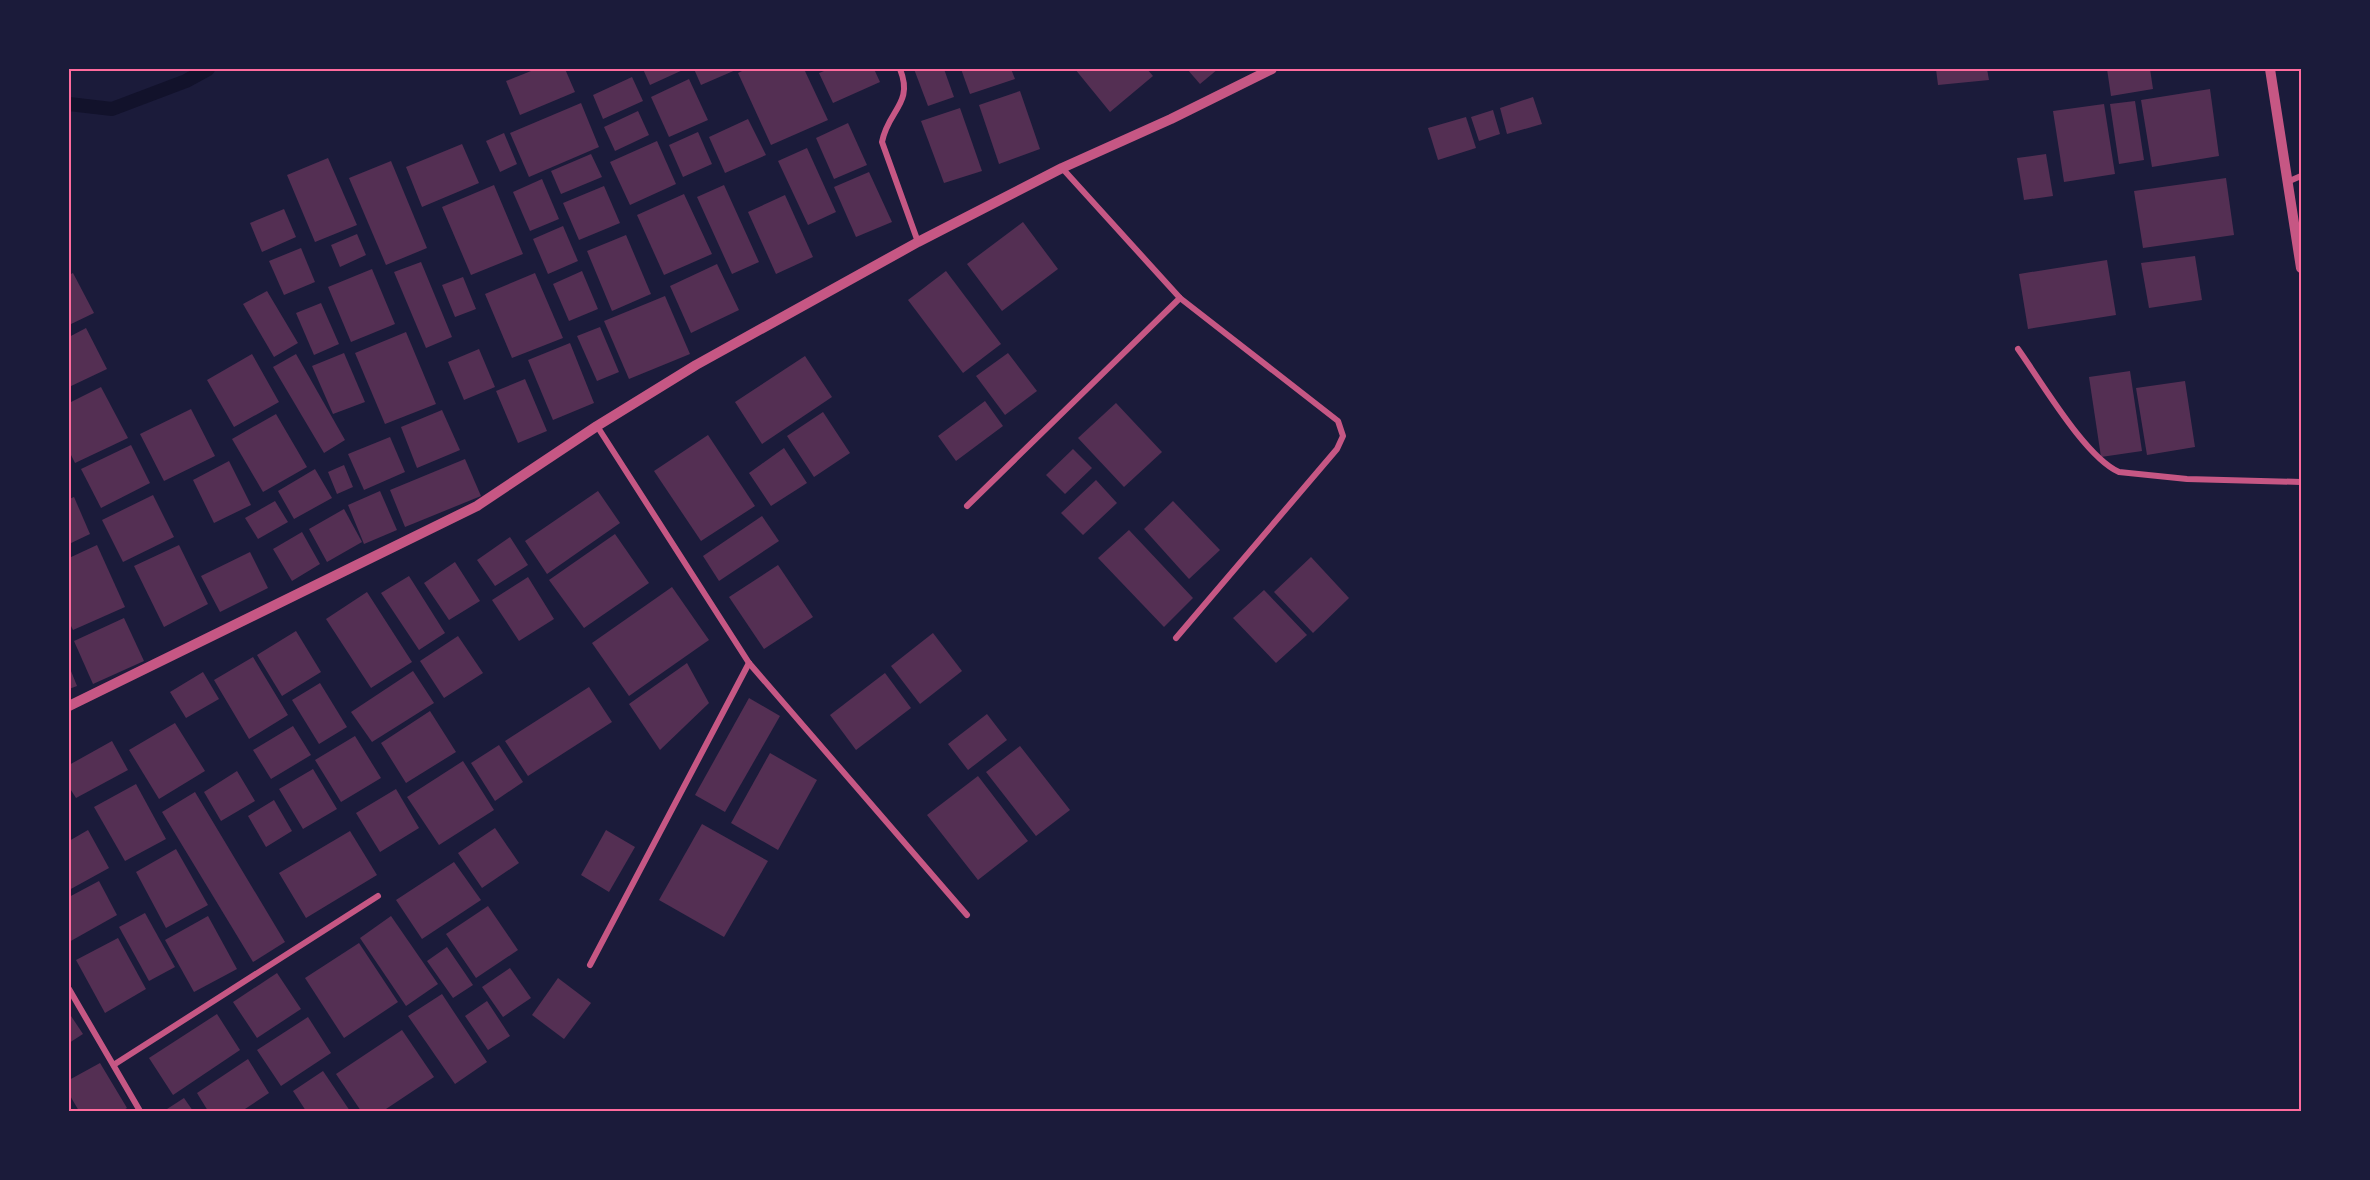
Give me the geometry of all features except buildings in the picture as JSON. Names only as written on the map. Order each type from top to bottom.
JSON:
[{"type":"street","points":[[900,69],[906,91],[903,102],[885,125],[882,142],[918,242]]},
{"type":"street","points":[[69,706],[477,506],[597,426],[696,365],[918,242],[1062,168],[1171,119],[1272,69]]},
{"type":"street","points":[[2270,69],[2301,268]]},
{"type":"street","points":[[1062,168],[1180,298],[1322,407],[1338,421],[1343,436],[1337,449],[1176,638]]},
{"type":"street","points":[[2287,182],[2301,176]]},
{"type":"street","points":[[968,506],[1180,298]]},
{"type":"street","points":[[2018,348],[2085,442],[2111,469],[2119,472],[2187,479],[2301,482]]},
{"type":"street","points":[[597,426],[749,663],[967,915]]},
{"type":"street","points":[[590,965],[749,663]]},
{"type":"street","points":[[115,1064],[378,896]]},
{"type":"street","points":[[69,989],[115,1064],[140,1111]]},
{"type":"waterway","points":[[69,104],[112,109],[186,81],[208,69]]}]
